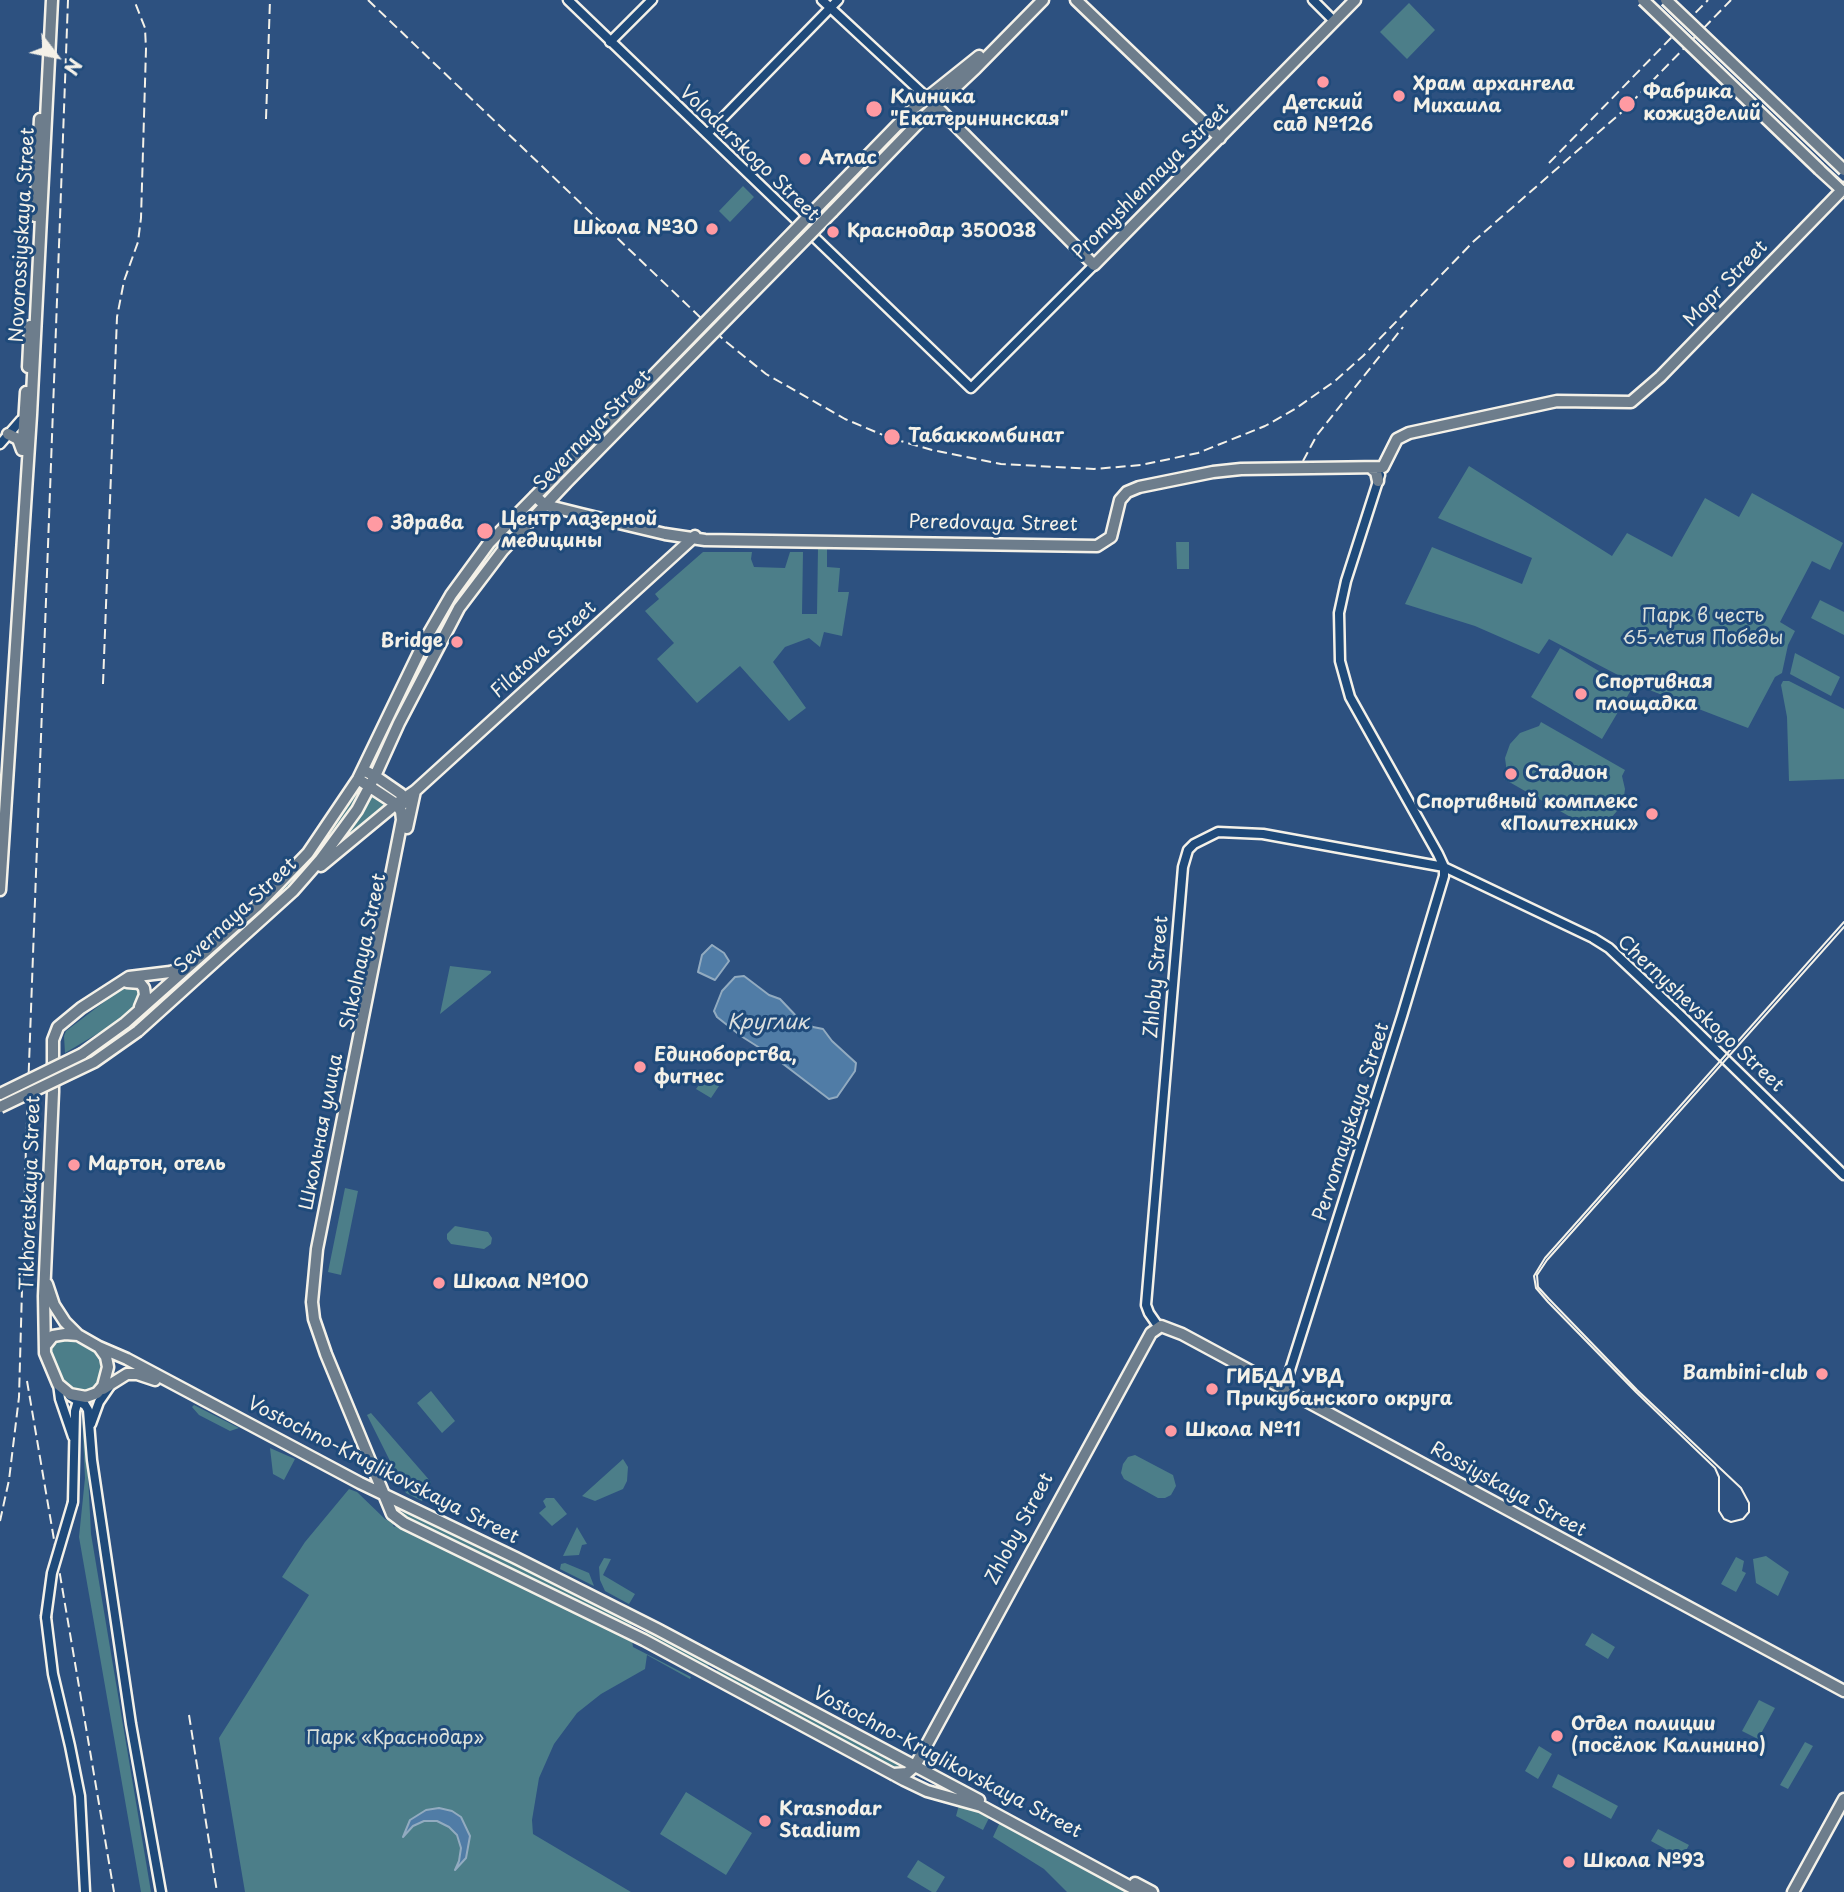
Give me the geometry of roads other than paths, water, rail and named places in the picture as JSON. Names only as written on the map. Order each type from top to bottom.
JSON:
[{"type":"main road","name":"Novorossiyskaya Street","points":[[0,818],[22,450],[28,416],[46,0]]},
{"type":"main road","name":"Novorossiyskaya Street","points":[[0,890],[52,0]]},
{"type":"main road","name":"Severnaya Street","points":[[0,1094],[82,1054],[134,1016],[272,892],[308,853],[360,774],[425,640],[452,595],[489,543],[914,108],[971,64],[1034,0]]},
{"type":"main road","name":"Severnaya Street","points":[[0,1107],[94,1062],[138,1031],[293,891],[343,830],[373,781],[459,608],[503,550],[923,117],[1043,0]]},
{"type":"main road","points":[[1076,0],[1220,138]]},
{"type":"main road","name":"Promyshlennaya Street","points":[[1094,265],[1355,0]]},
{"type":"main road","points":[[1643,0],[1840,187]]},
{"type":"main road","points":[[1666,0],[1844,170]]},
{"type":"main road","points":[[936,106],[1094,265]]},
{"type":"main road","name":"Mopr Street","points":[[1379,467],[1397,439],[1409,433],[1537,405],[1566,401],[1617,404],[1631,402],[1660,377],[1840,187]]},
{"type":"main road","points":[[8,434],[18,439],[22,450]]},
{"type":"main road","name":"Peredovaya Street","points":[[537,494],[547,503],[686,538],[1094,544],[1108,536],[1115,500],[1125,488],[1134,484],[1234,466],[1379,467]]},
{"type":"main road","points":[[565,484],[561,496],[566,506]]},
{"type":"main road","name":"Peredovaya Street","points":[[547,503],[686,538]]},
{"type":"main road","points":[[293,891],[686,538]]},
{"type":"main road","name":"Filatova Street","points":[[398,799],[415,790],[686,538]]},
{"type":"main road","points":[[360,774],[398,799]]},
{"type":"main road","name":"Shkolnaya Street","points":[[388,1498],[329,1349],[319,1318],[316,1292],[381,944],[415,790]]},
{"type":"main road","name":"Shkolnaya Street","points":[[398,799],[410,816]]},
{"type":"main road","name":"Школьная улица","points":[[388,1498],[317,1329],[312,1309],[312,1286],[335,1158],[381,944],[402,820],[398,799]]},
{"type":"main road","name":"Tikhoretskaya Street","points":[[45,1346],[44,1296],[53,1040],[58,1026],[121,982],[138,974],[170,972],[194,961]]},
{"type":"main road","name":"Tikhoretskaya Street","points":[[78,1335],[62,1317],[47,1286],[59,1036],[65,1025],[127,981],[140,982],[145,995],[144,1002],[134,1016]]},
{"type":"main road","name":"Rossiyskaya Street","points":[[1154,1328],[1165,1322],[1181,1329],[1844,1689]]},
{"type":"main road","name":"Zhloby Street","points":[[897,1774],[918,1768],[1040,1536],[1154,1328]]},
{"type":"main road","name":"Zhloby Street","points":[[905,1761],[918,1754],[1148,1330],[1154,1328]]},
{"type":"main road","points":[[88,1397],[105,1382],[108,1372],[107,1361],[99,1347],[78,1335],[57,1335],[50,1339],[45,1346],[46,1360],[60,1387],[77,1396],[88,1397],[116,1379]]},
{"type":"main road","name":"Vostochno-Kruglikovskaya Street","points":[[99,1347],[184,1389],[388,1498],[392,1514],[397,1519],[644,1640],[927,1791],[971,1801],[1140,1892]]},
{"type":"main road","name":"Vostochno-Kruglikovskaya Street","points":[[116,1379],[130,1373],[154,1380],[388,1498],[516,1558],[652,1627],[1152,1892]]},
{"type":"main road","points":[[360,1483],[371,1481],[376,1475],[375,1471]]},
{"type":"main road","points":[[628,1632],[637,1629],[636,1619]]},
{"type":"main road","points":[[644,1640],[642,1631],[652,1627]]},
{"type":"main road","points":[[702,1671],[711,1670],[710,1658]]},
{"type":"main road","points":[[718,1680],[714,1671],[725,1666]]},
{"type":"main road","points":[[915,1785],[921,1779],[918,1768]]},
{"type":"main road","points":[[1793,1892],[1844,1799]]},
{"type":"main road","points":[[1800,1892],[1844,1810]]},
{"type":"street","name":"Volodarskogo Street","points":[[568,0],[971,388]]},
{"type":"street","points":[[610,42],[652,0]]},
{"type":"street","points":[[822,0],[936,106]]},
{"type":"street","points":[[707,134],[838,0]]},
{"type":"street","points":[[1314,0],[1334,21]]},
{"type":"street","name":"Promyshlennaya Street","points":[[971,388],[1094,265]]},
{"type":"street","points":[[0,444],[28,416]]},
{"type":"street","points":[[1379,467],[1339,613],[1340,661],[1347,688],[1359,715],[1444,867]]},
{"type":"street","name":"Chernyshevskogo Street","points":[[1194,844],[1218,832],[1256,833],[1444,867],[1535,909],[1609,948],[1844,1175]]},
{"type":"street","name":"Zhloby Street","points":[[1154,1328],[1146,1305],[1183,867],[1188,850],[1194,844]]},
{"type":"street","name":"Pervomayskaya Street","points":[[1282,1386],[1441,892],[1444,867]]},
{"type":"street","points":[[90,1427],[99,1402],[116,1379]]},
{"type":"street","points":[[60,1387],[60,1399],[76,1450]]},
{"type":"street","points":[[88,1397],[90,1427]]},
{"type":"street","points":[[88,1397],[92,1460],[131,1724],[161,1892]]},
{"type":"street","points":[[85,1892],[80,1796],[53,1674],[46,1617],[52,1573],[73,1502],[75,1411],[88,1397]]},
{"type":"water","points":[[712,945],[724,953],[729,961],[715,980],[698,972],[702,955]]},
{"type":"water","name":"Круглик","points":[[744,976],[769,995],[780,999],[799,1019],[823,1029],[856,1063],[855,1071],[837,1097],[829,1099],[717,1017],[714,1011],[722,991],[735,977]]},
{"type":"water","points":[[439,1808],[452,1811],[461,1817],[470,1836],[466,1858],[455,1870],[461,1848],[457,1835],[449,1827],[437,1821],[424,1821],[413,1826],[403,1837],[410,1820],[426,1810]]},
{"type":"tram line","points":[[1652,0],[1844,185]]},
{"type":"tram line","points":[[1844,922],[1545,1258],[1534,1276],[1536,1288],[1548,1302],[1715,1468],[1719,1477],[1719,1511],[1724,1519],[1731,1522],[1743,1519],[1749,1512],[1749,1503],[1741,1488],[1637,1390],[1549,1299],[1538,1287],[1537,1275],[1547,1260],[1844,927]]},
{"type":"railway","points":[[0,1521],[9,1480],[19,1397],[68,0]]},
{"type":"railway","points":[[103,684],[117,317],[124,281],[138,242],[141,218],[146,49],[145,28],[134,0]]},
{"type":"railway","points":[[266,119],[270,0]]},
{"type":"railway","points":[[368,0],[725,341],[766,374],[845,419],[890,438],[932,450],[1001,464],[1094,469],[1141,465],[1198,453],[1265,426],[1335,381],[1363,356],[1474,241],[1623,111],[1731,0]]},
{"type":"railway","points":[[1549,163],[1708,0]]},
{"type":"railway","points":[[1303,461],[1317,435],[1403,327]]},
{"type":"railway","points":[[27,1381],[114,1892]]},
{"type":"railway","points":[[189,1715],[217,1892]]},
{"type":"place","name":"Детский сад №126","points":[[1323,82]]},
{"type":"place","name":"Храм архангела Михаила","points":[[1399,96]]},
{"type":"place","name":"Фабрика кожизделий","points":[[1627,104]]},
{"type":"place","name":"Клиника \"Екатерининская\"","points":[[874,109]]},
{"type":"place","name":"Атлас","points":[[805,159]]},
{"type":"place","name":"Школа №30","points":[[712,229]]},
{"type":"place","name":"Краснодар 350038","points":[[833,232]]},
{"type":"place","name":"Табаккомбинат","points":[[892,437]]},
{"type":"place","name":"Здрава","points":[[375,524]]},
{"type":"place","name":"Центр лазерной медицины","points":[[485,531]]},
{"type":"place","name":"Bridge","points":[[457,642]]},
{"type":"place","name":"Спортивная площадка","points":[[1581,694]]},
{"type":"place","name":"Стадион","points":[[1511,774]]},
{"type":"place","name":"Спортивный комплекс «Политехник»","points":[[1652,814]]},
{"type":"place","name":"Единоборства, фитнес","points":[[640,1067]]},
{"type":"place","name":"Мартон, отель","points":[[74,1165]]},
{"type":"place","name":"Школа №100","points":[[439,1283]]},
{"type":"place","name":"Bambini-club","points":[[1822,1374]]},
{"type":"place","name":"ГИБДД УВД Прикубанского округа","points":[[1212,1389]]},
{"type":"place","name":"Школа №11","points":[[1171,1431]]},
{"type":"place","name":"Отдел полиции (посёлок Калинино)","points":[[1557,1736]]},
{"type":"place","name":"Krasnodar Stadium","points":[[765,1821]]},
{"type":"place","name":"Школа №93","points":[[1569,1862]]},
{"type":"park label","name":"Парк в честь 65-летия Победы","points":[[1703,628]]},
{"type":"park label","name":"Парк «Краснодар»","points":[[395,1739]]}]
